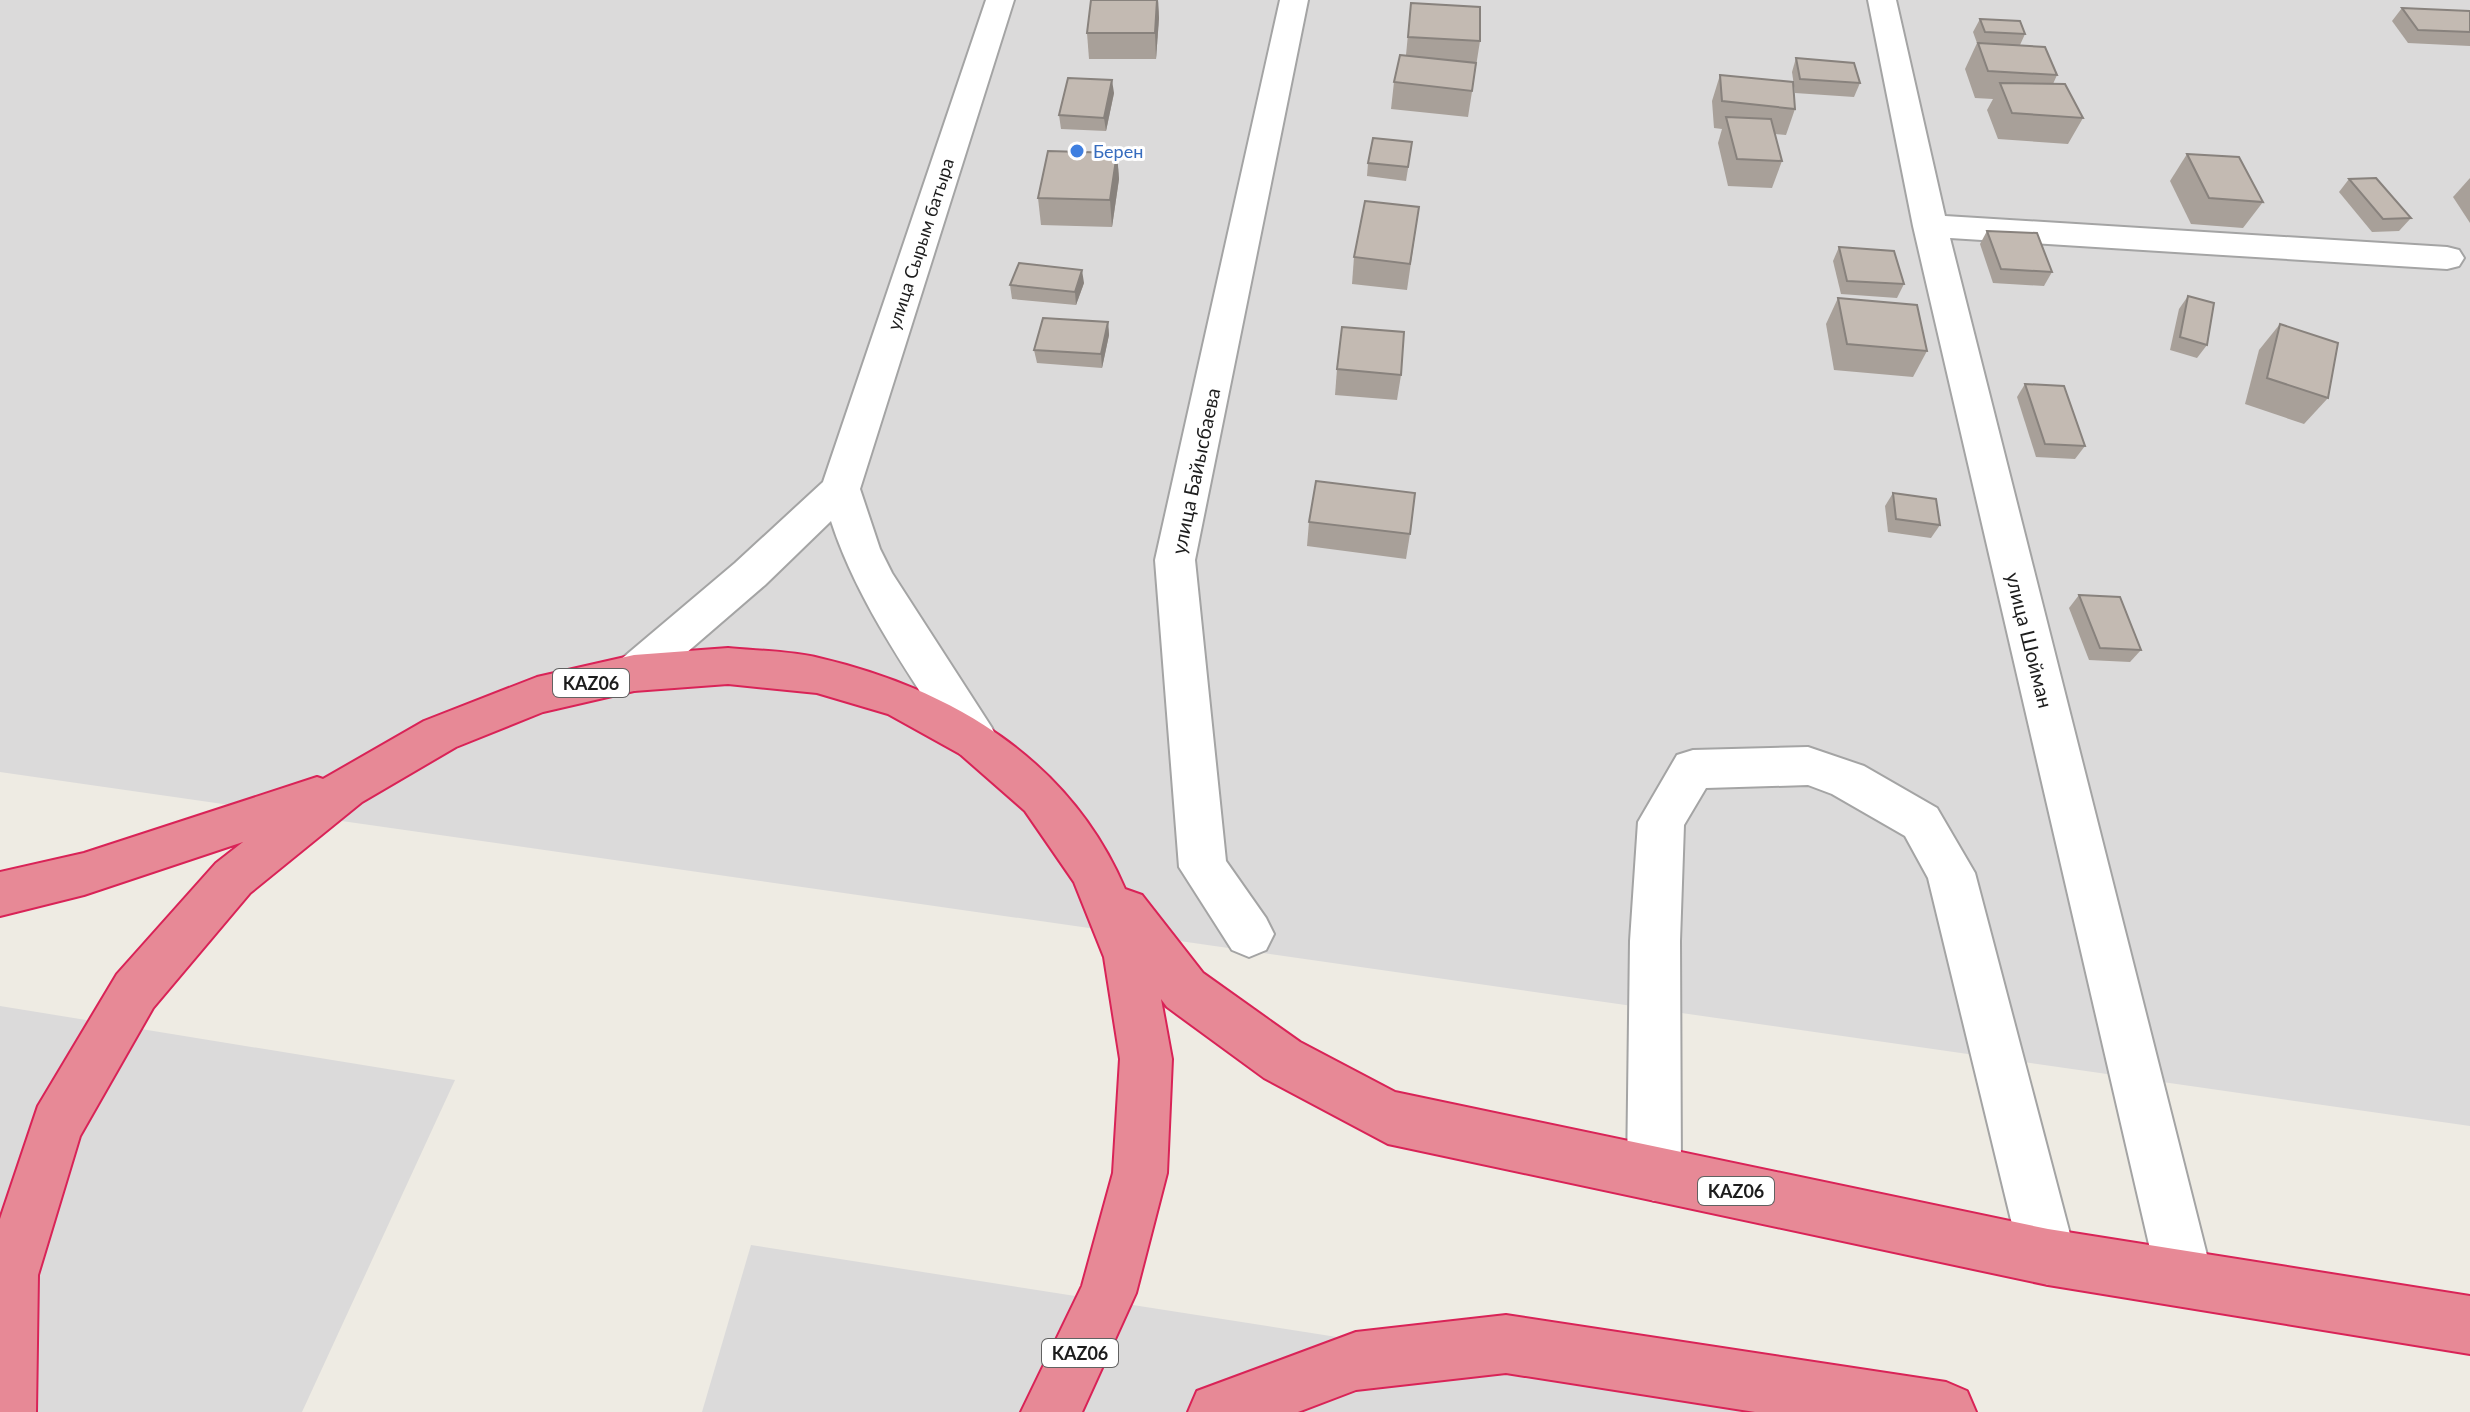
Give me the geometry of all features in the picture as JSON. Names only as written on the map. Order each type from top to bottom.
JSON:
[{"type":"highway","name":"KАZ06","points":[[6,1412],[5,1269],[57,1125],[135,991],[233,878],[346,788],[454,728],[537,695],[634,673],[728,666],[817,675],[901,700],[976,741],[1041,797],[1185,990],[1282,1060],[1388,1117],[2048,1257],[2470,1325]]},
{"type":"highway","name":"KАZ06","points":[[0,894],[84,874],[346,788]]},
{"type":"highway","name":"KАZ06","points":[[1051,1412],[1108,1293],[1140,1173],[1146,1059],[1129,957],[1093,870]]},
{"type":"highway","points":[[1218,1412],[1356,1361],[1506,1344],[1946,1412]]},
{"type":"street","name":"улица Сырым батыра","points":[[634,673],[750,574],[840,489],[1000,0]]},
{"type":"street","name":"улица Байысбаева","points":[[1249,934],[1203,867],[1175,560],[1294,0]]},
{"type":"street","name":"улица Шойман","points":[[1882,0],[1930,226],[2185,1279]]},
{"type":"street","points":[[1930,226],[2447,258]]},
{"type":"street","points":[[840,489],[860,549],[876,582],[976,741]]},
{"type":"street","points":[[1654,1174],[1655,941],[1661,822],[1693,769],[1808,766],[1848,780],[1921,822],[1951,873],[2048,1257]]},
{"type":"shaded area","points":[[0,0],[2470,0],[2470,1126],[0,772]]},
{"type":"shaded area","points":[[0,1006],[455,1080],[302,1412],[0,1412]]},
{"type":"shaded area","points":[[751,1245],[1814,1412],[702,1412]]},
{"type":"building","points":[[1091,0],[1157,0],[1155,33],[1087,33]]},
{"type":"building","points":[[1411,3],[1480,7],[1480,41],[1408,37]]},
{"type":"building","points":[[2402,8],[2470,11],[2470,32],[2418,30]]},
{"type":"building","points":[[1980,19],[2020,21],[2025,34],[1985,32]]},
{"type":"building","points":[[1978,43],[2045,47],[2057,75],[1988,71]]},
{"type":"building","points":[[1400,55],[1476,63],[1472,91],[1394,82]]},
{"type":"building","points":[[1796,58],[1854,63],[1860,83],[1800,79]]},
{"type":"building","points":[[1720,75],[1793,82],[1795,109],[1722,101]]},
{"type":"building","points":[[1068,78],[1112,80],[1104,118],[1059,115]]},
{"type":"building","points":[[2000,83],[2065,84],[2083,118],[2012,113]]},
{"type":"building","points":[[1726,117],[1771,119],[1782,161],[1737,159]]},
{"type":"building","points":[[1373,138],[1412,142],[1408,167],[1368,163]]},
{"type":"building","points":[[1048,151],[1117,153],[1110,200],[1038,198]]},
{"type":"building","points":[[2187,154],[2239,157],[2263,202],[2209,198]]},
{"type":"building","points":[[2376,178],[2411,218],[2383,219],[2349,179]]},
{"type":"building","points":[[1365,201],[1419,207],[1410,264],[1354,257]]},
{"type":"building","points":[[1987,231],[2037,233],[2052,272],[2001,269]]},
{"type":"building","points":[[1839,247],[1894,251],[1904,284],[1847,281]]},
{"type":"building","points":[[1019,263],[1082,270],[1075,292],[1010,285]]},
{"type":"building","points":[[2188,296],[2214,303],[2207,345],[2180,337]]},
{"type":"building","points":[[1838,298],[1917,305],[1927,351],[1847,344]]},
{"type":"building","points":[[1043,318],[1108,322],[1101,354],[1034,350]]},
{"type":"building","points":[[2280,324],[2338,343],[2328,398],[2267,378]]},
{"type":"building","points":[[1342,327],[1404,332],[1401,375],[1337,369]]},
{"type":"building","points":[[2025,384],[2064,386],[2085,446],[2045,444]]},
{"type":"building","points":[[1316,481],[1415,493],[1410,534],[1309,522]]},
{"type":"building","points":[[1893,493],[1936,499],[1940,525],[1896,519]]},
{"type":"building","points":[[2079,595],[2120,597],[2141,650],[2100,648]]},
{"type":"place","name":"Берен","points":[[1077,151]]}]
